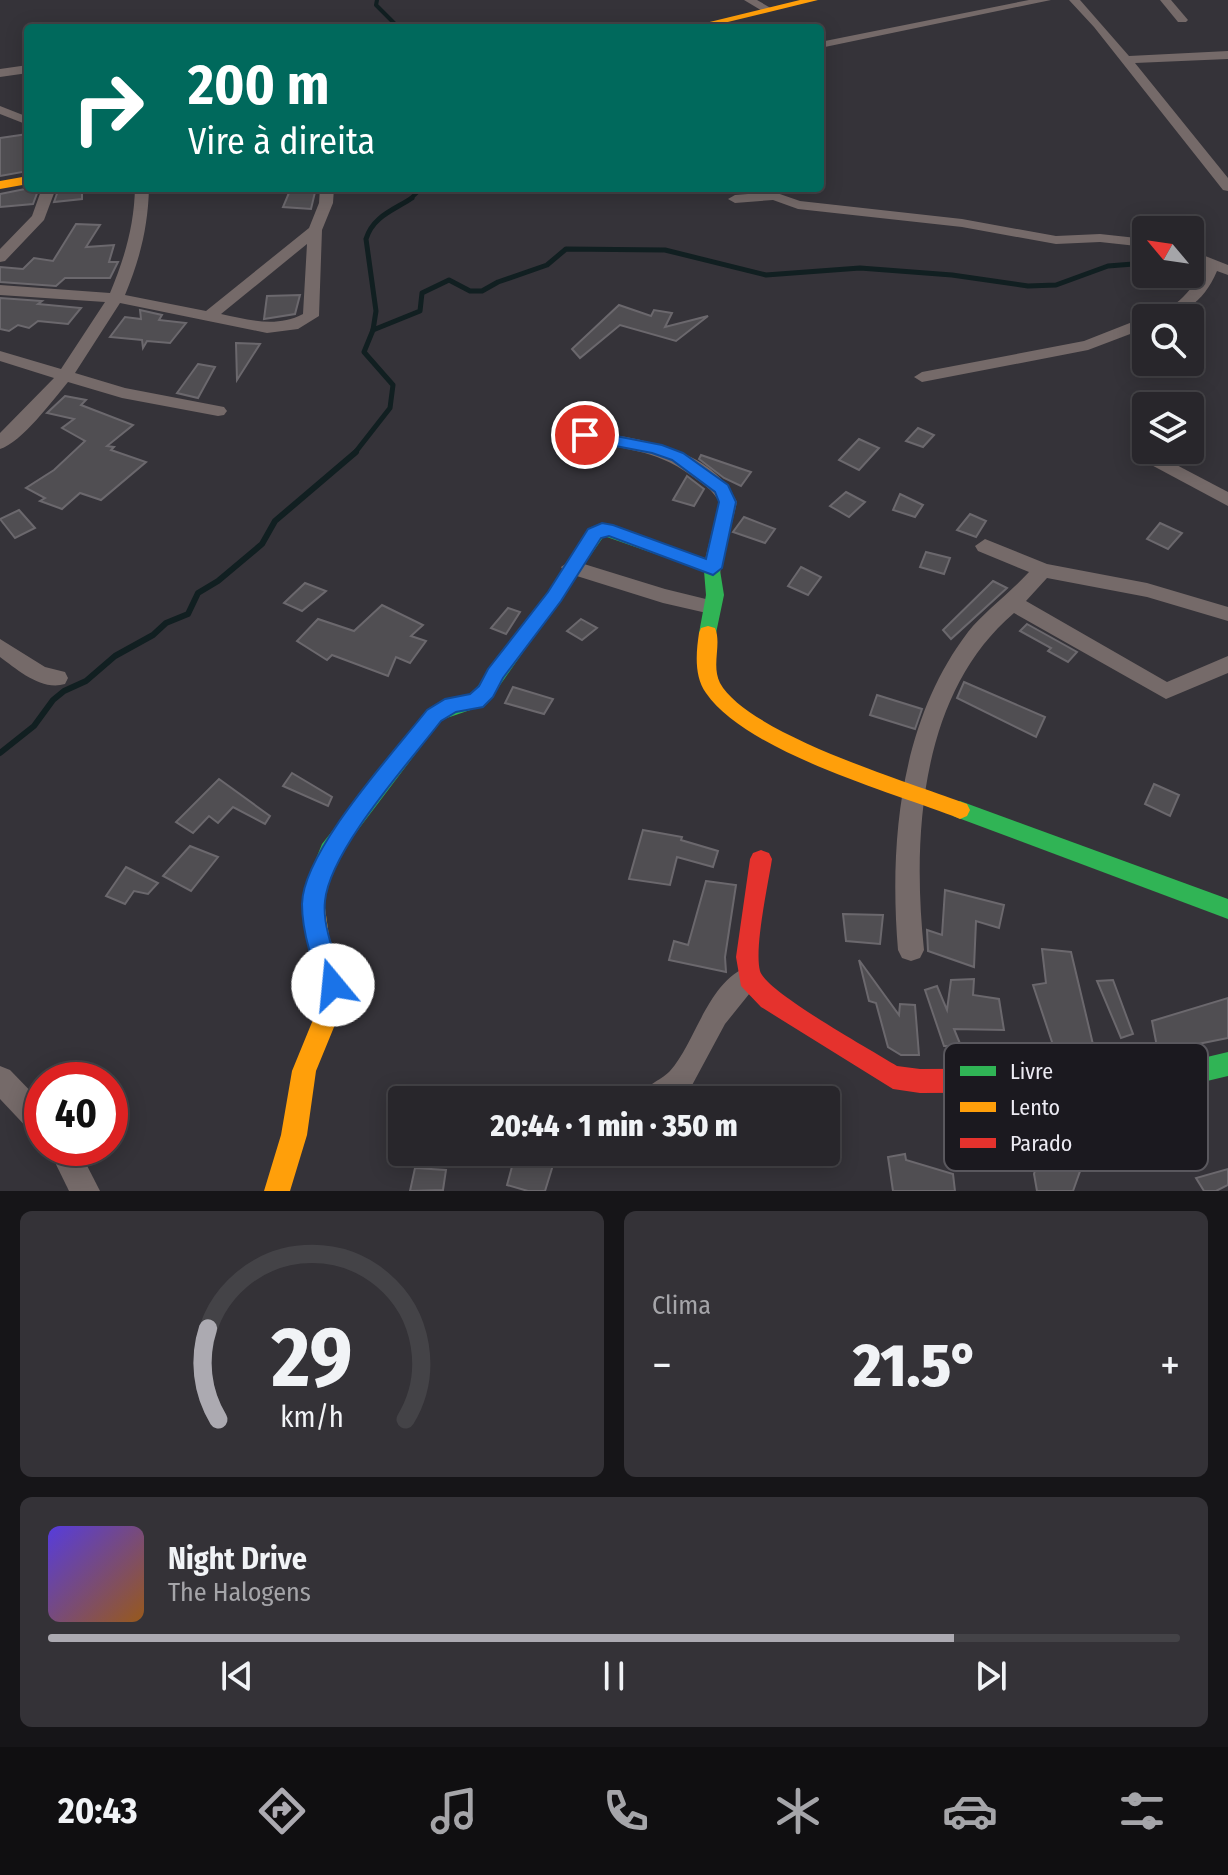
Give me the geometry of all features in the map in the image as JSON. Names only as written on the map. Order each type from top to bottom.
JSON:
[{"type":"street","points":[[749,0],[768,10]]},
{"type":"street","points":[[707,24],[813,0]]},
{"type":"street","points":[[824,44],[1046,0]]},
{"type":"street","points":[[1074,0],[1228,187]]},
{"type":"street","points":[[1165,0],[1182,20]]},
{"type":"street","points":[[1126,60],[1228,55]]},
{"type":"street","points":[[1,70],[24,69]]},
{"type":"street","points":[[0,110],[24,119]]},
{"type":"street","points":[[0,185],[24,181]]},
{"type":"street","points":[[0,258],[39,217],[48,192]]},
{"type":"street","points":[[0,443],[63,375],[118,298],[141,233],[142,192]]},
{"type":"street","points":[[0,290],[118,298],[267,328],[292,326],[311,316],[315,230],[326,203],[327,192]]},
{"type":"street","points":[[735,199],[774,196],[798,205],[962,223],[1056,240],[1100,238],[1132,241]]},
{"type":"street","points":[[208,317],[315,230]]},
{"type":"street","points":[[1190,304],[1220,266]]},
{"type":"street","points":[[922,377],[1088,345],[1132,328]]},
{"type":"street","points":[[0,356],[122,393],[218,411]]},
{"type":"street","points":[[585,435],[656,448],[677,457],[722,489],[728,502],[713,568],[716,590],[706,653],[709,681],[722,702],[747,721],[795,745],[912,791],[1228,909]]},
{"type":"street","points":[[1163,464],[1228,500]]},
{"type":"street","points":[[277,1191],[294,1135],[304,1071],[329,1010],[333,985],[318,936],[313,901],[330,850],[434,715],[452,705],[476,701],[486,691],[495,674],[527,635],[535,618],[554,597],[594,534],[602,529],[713,568]]},
{"type":"street","points":[[985,546],[1043,570],[1147,590],[1228,614]]},
{"type":"street","points":[[571,567],[663,596],[711,607]]},
{"type":"street","points":[[911,950],[905,902],[912,791],[919,758],[971,643],[1043,570]]},
{"type":"street","points":[[1013,603],[1166,691],[1228,664]]},
{"type":"street","points":[[0,647],[38,673],[57,678]]},
{"type":"street","points":[[761,859],[747,957],[749,978],[769,999],[893,1077],[944,1081]]},
{"type":"street","points":[[672,1086],[680,1080],[716,1015],[749,978]]},
{"type":"street","points":[[1208,1069],[1228,1064]]},
{"type":"street","points":[[0,1079],[24,1104]]},
{"type":"street","points":[[73,1166],[85,1191]]},
{"type":"building","points":[[24,135],[24,172],[0,176],[0,138]]},
{"type":"building","points":[[24,189],[24,192],[38,192],[33,204],[0,207],[0,194]]},
{"type":"building","points":[[58,192],[82,192],[82,199],[54,202]]},
{"type":"building","points":[[289,192],[315,192],[311,209],[283,207]]},
{"type":"building","points":[[76,224],[100,225],[86,247],[114,245],[109,262],[118,262],[110,278],[65,278],[56,286],[0,282],[0,267],[23,269],[34,258],[53,261]]},
{"type":"building","points":[[300,295],[295,314],[264,319],[267,296]]},
{"type":"building","points":[[0,298],[81,308],[68,324],[38,321],[29,328],[18,325],[9,331],[0,329]]},
{"type":"building","points":[[619,305],[651,316],[654,310],[672,313],[665,327],[708,316],[676,341],[620,325],[580,358],[572,349]]},
{"type":"building","points":[[140,310],[162,315],[159,320],[186,323],[170,343],[147,341],[143,348],[142,340],[110,337],[125,317],[141,319]]},
{"type":"building","points":[[236,343],[260,344],[237,380]]},
{"type":"building","points":[[198,364],[215,367],[198,398],[177,393]]},
{"type":"building","points":[[65,396],[86,400],[81,405],[133,425],[107,446],[146,462],[101,500],[80,493],[62,509],[40,501],[45,498],[26,488],[54,470],[85,441],[62,428],[74,419],[47,413]]},
{"type":"building","points":[[918,428],[934,435],[923,447],[906,441]]},
{"type":"building","points":[[859,439],[879,448],[859,470],[839,460]]},
{"type":"building","points":[[701,455],[751,472],[741,486],[724,478],[699,459]]},
{"type":"building","points":[[687,476],[704,489],[694,506],[673,500]]},
{"type":"building","points":[[846,492],[865,502],[849,517],[830,506]]},
{"type":"building","points":[[900,494],[923,505],[915,517],[893,510]]},
{"type":"building","points":[[19,510],[35,528],[15,538],[0,519]]},
{"type":"building","points":[[970,514],[986,521],[976,537],[957,530]]},
{"type":"building","points":[[744,517],[775,529],[765,543],[733,532]]},
{"type":"building","points":[[1160,523],[1182,533],[1168,549],[1147,539]]},
{"type":"building","points":[[926,552],[950,558],[944,574],[920,567]]},
{"type":"building","points":[[801,567],[821,577],[808,595],[788,586]]},
{"type":"building","points":[[993,581],[1007,588],[951,639],[943,630]]},
{"type":"building","points":[[305,583],[326,591],[302,611],[284,603]]},
{"type":"building","points":[[382,605],[423,625],[411,636],[426,641],[410,663],[396,657],[388,676],[332,655],[327,660],[297,641],[318,619],[354,631]]},
{"type":"building","points":[[508,608],[520,612],[506,634],[491,628]]},
{"type":"building","points":[[581,619],[597,628],[582,640],[567,631]]},
{"type":"building","points":[[1027,624],[1077,652],[1068,662],[1048,651],[1051,648],[1020,631]]},
{"type":"building","points":[[964,682],[1045,717],[1036,737],[957,698]]},
{"type":"building","points":[[513,687],[553,699],[544,714],[505,703]]},
{"type":"building","points":[[877,695],[922,709],[915,729],[870,715]]},
{"type":"building","points":[[292,773],[332,797],[328,806],[283,786]]},
{"type":"building","points":[[219,779],[270,816],[265,824],[233,807],[218,823],[209,816],[193,833],[176,822]]},
{"type":"building","points":[[1154,784],[1179,795],[1170,816],[1145,804]]},
{"type":"building","points":[[643,830],[682,837],[681,840],[718,851],[713,867],[677,857],[670,885],[629,879]]},
{"type":"building","points":[[190,846],[218,857],[191,891],[163,876]]},
{"type":"building","points":[[126,867],[158,883],[148,894],[134,891],[125,904],[106,896]]},
{"type":"building","points":[[706,881],[736,885],[725,957],[726,972],[669,960],[674,941],[688,945]]},
{"type":"building","points":[[945,890],[1004,905],[999,928],[976,921],[974,967],[928,951],[927,930],[942,935]]},
{"type":"building","points":[[843,914],[883,915],[880,944],[846,941]]},
{"type":"building","points":[[1042,949],[1071,952],[1093,1043],[1052,1043],[1033,985],[1046,983]]},
{"type":"building","points":[[859,960],[899,1015],[900,1004],[915,1005],[919,1055],[901,1055],[888,1047],[876,1003],[869,1001]]},
{"type":"building","points":[[974,979],[973,995],[999,999],[1004,1030],[954,1029],[960,1043],[944,1043],[944,1046],[925,990],[937,986],[947,1010],[951,980]]},
{"type":"building","points":[[1113,980],[1133,1034],[1121,1038],[1097,981]]},
{"type":"building","points":[[1228,998],[1228,1038],[1203,1043],[1156,1043],[1152,1021]]},
{"type":"building","points":[[905,1154],[906,1160],[953,1174],[955,1191],[893,1191],[888,1157]]},
{"type":"building","points":[[512,1166],[553,1166],[545,1191],[528,1191],[507,1185]]},
{"type":"building","points":[[415,1168],[446,1170],[443,1190],[410,1191]]},
{"type":"building","points":[[1228,1169],[1228,1185],[1216,1191],[1204,1191],[1196,1178]]},
{"type":"building","points":[[1035,1171],[1080,1171],[1073,1191],[1037,1191]]},
{"type":"waterway","points":[[377,0],[376,5],[395,24]]},
{"type":"waterway","points":[[410,199],[418,192]]},
{"type":"waterway","points":[[373,330],[376,311],[366,239],[379,219],[410,199]]},
{"type":"waterway","points":[[373,330],[420,311],[422,293],[449,280],[470,291],[482,291],[498,282],[547,265],[566,249],[665,250],[766,275],[860,268],[952,275],[1028,286],[1056,285],[1108,266],[1132,264]]},
{"type":"waterway","points":[[355,453],[390,408],[393,385],[364,352],[373,330]]},
{"type":"waterway","points":[[0,753],[34,726],[53,700],[64,691],[86,681],[115,656],[153,635],[166,623],[188,614],[198,593],[218,581],[262,544],[275,521],[355,453]]},
{"type":"traffic: fast","points":[[320,876],[330,850],[434,715],[482,696],[554,597],[594,534],[602,529],[713,568],[715,595],[708,633]]},
{"type":"traffic: fast","points":[[960,810],[1228,909]]},
{"type":"traffic: fast","points":[[1208,1069],[1228,1064]]},
{"type":"traffic: slow","points":[[708,24],[813,0]]},
{"type":"traffic: slow","points":[[0,185],[24,181]]},
{"type":"traffic: slow","points":[[708,633],[707,668],[713,688],[729,706],[755,725],[864,775],[960,810]]},
{"type":"traffic: slow","points":[[277,1191],[294,1135],[304,1071],[329,1010],[333,985],[318,936],[313,901],[320,876]]},
{"type":"traffic: jam","points":[[761,859],[747,957],[749,978],[769,999],[893,1077],[944,1081]]},
{"type":"route","points":[[333,985],[318,936],[313,901],[330,850],[434,715],[452,705],[476,701],[486,691],[495,674],[527,635],[535,618],[554,597],[594,534],[602,529],[613,531],[713,568],[728,502],[722,489],[677,457],[656,448],[585,435]]}]
